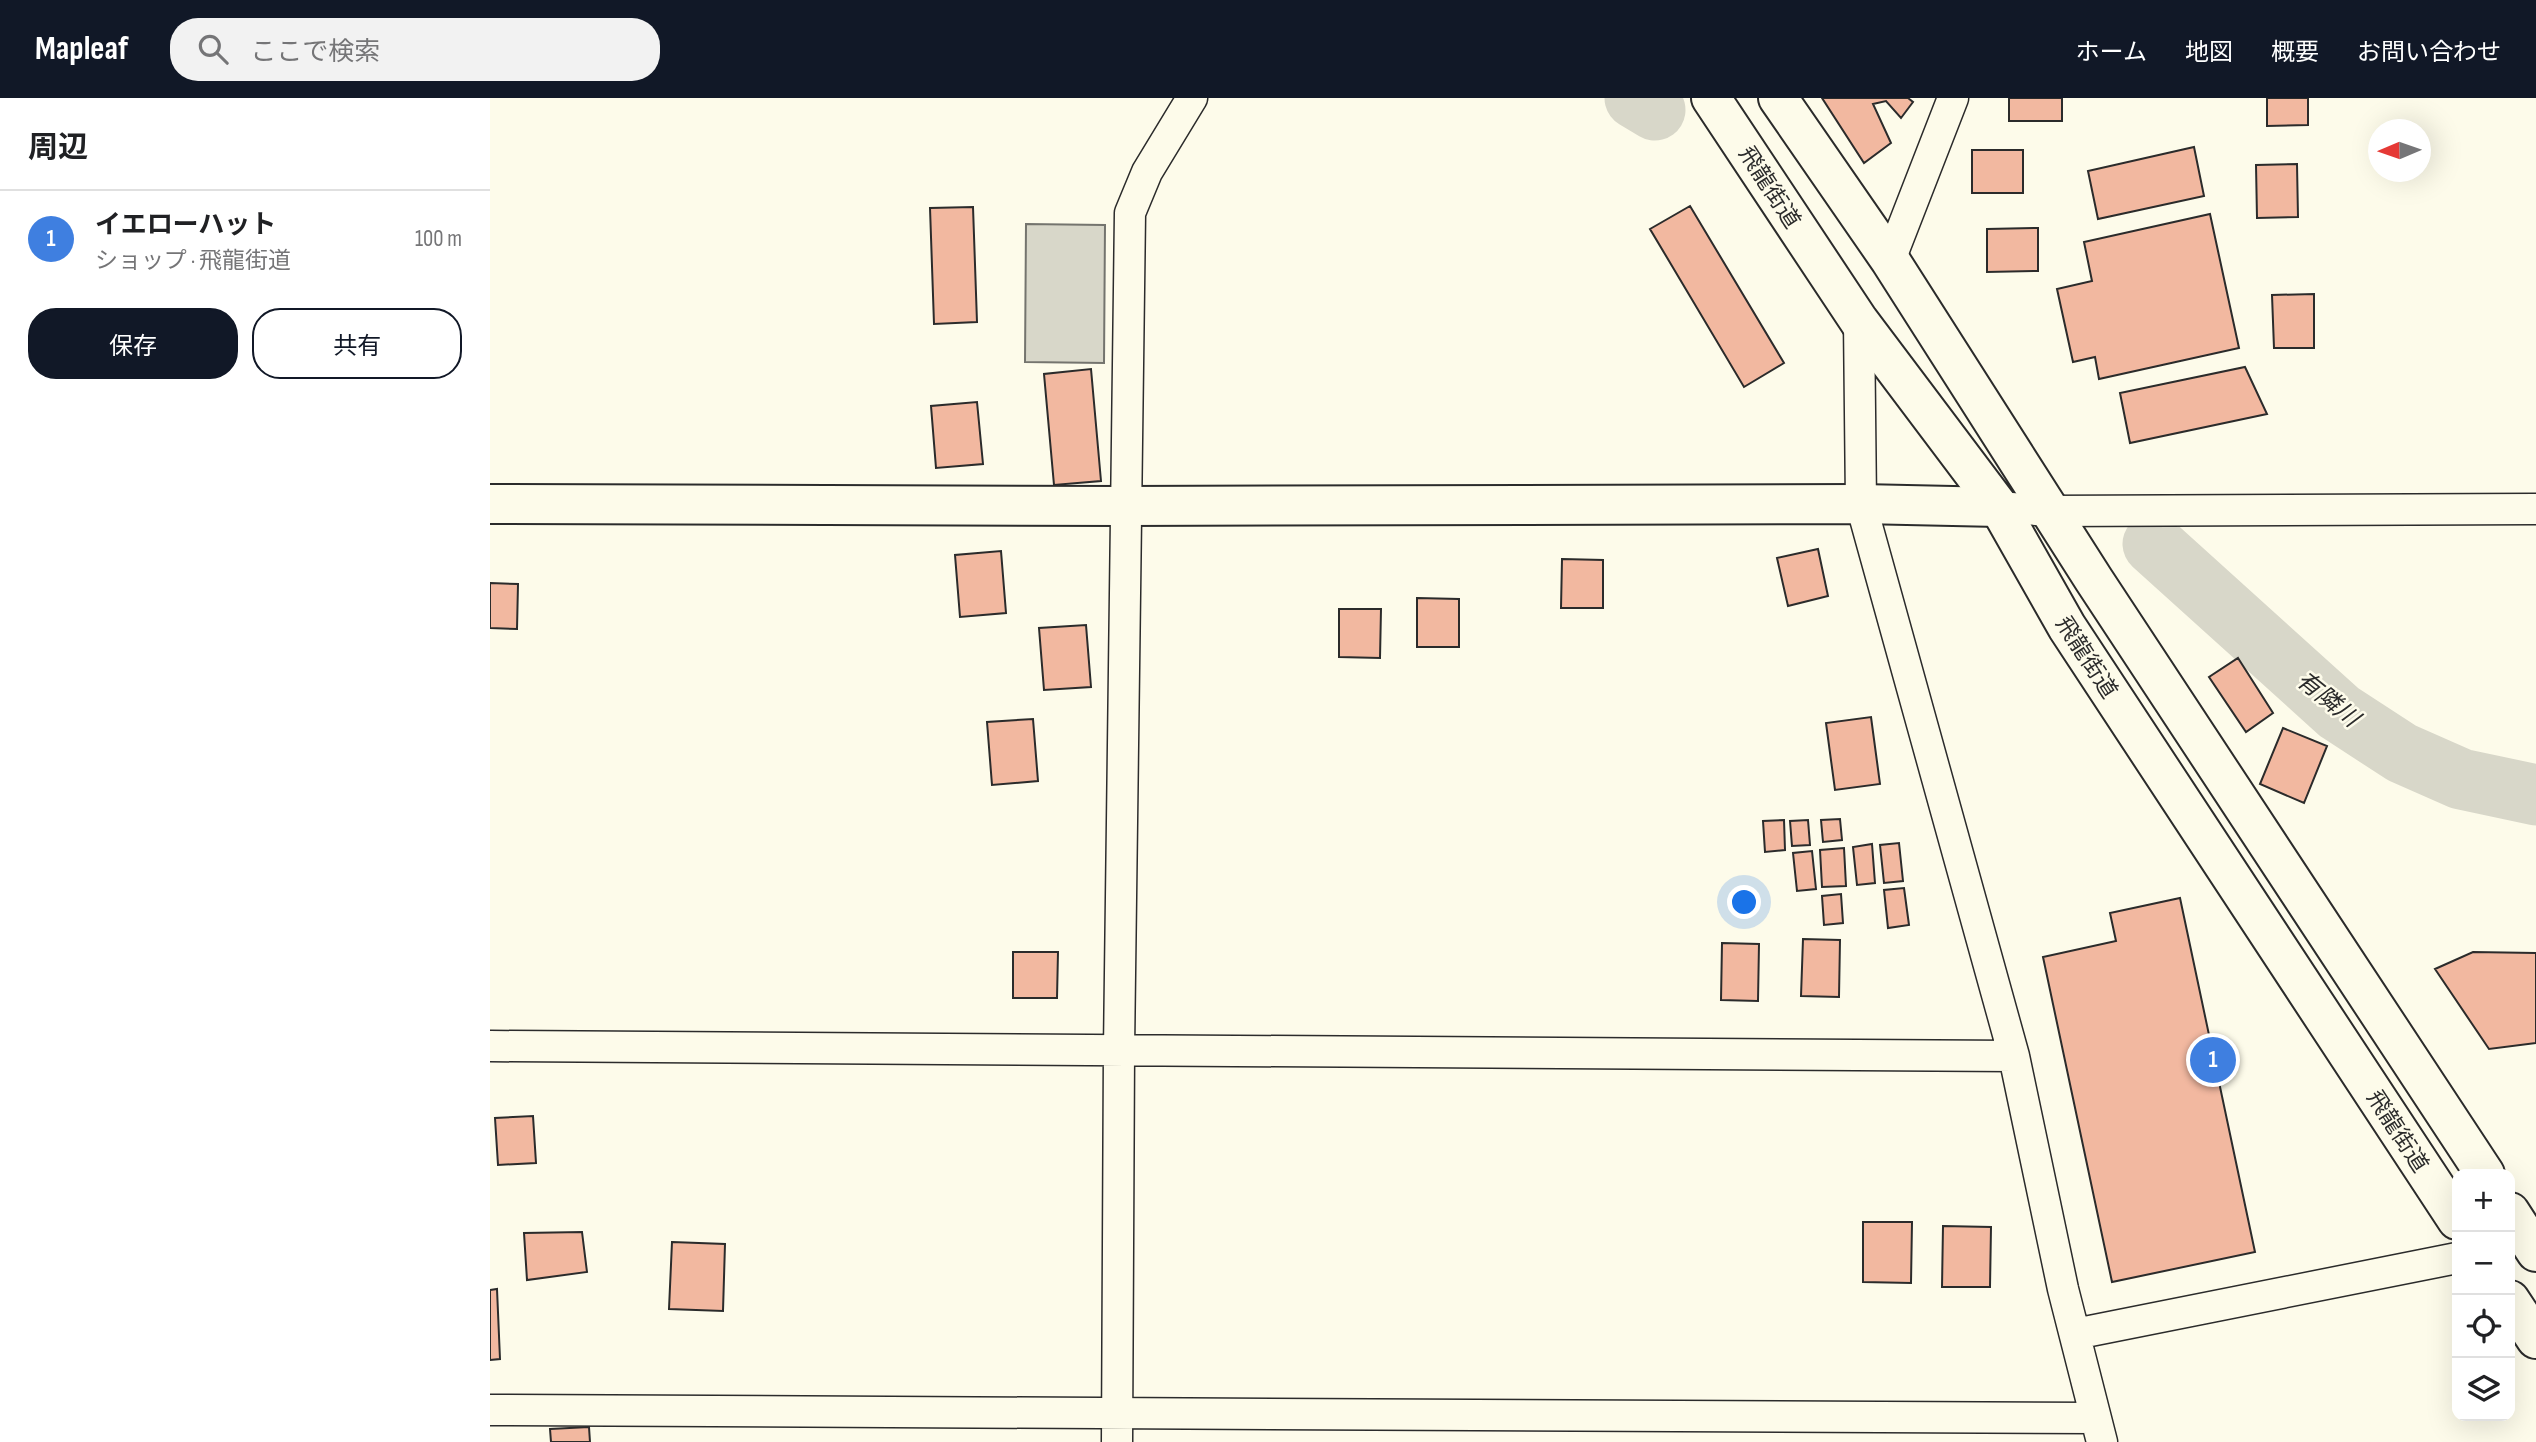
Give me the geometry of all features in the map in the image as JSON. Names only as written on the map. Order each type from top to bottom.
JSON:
[{"type":"main road","name":"飛龍街道","points":[[1711,98],[1859,321],[1999,507],[2067,627],[2452,1212]]},
{"type":"main road","name":"飛龍街道","points":[[1778,98],[1890,260],[2049,511],[2482,1169]]},
{"type":"main road","points":[[490,504],[1861,504],[1999,507]]},
{"type":"main road","points":[[2515,1220],[2536,1251]]},
{"type":"main road","points":[[2515,1308],[2536,1339]]},
{"type":"street","points":[[1117,1428],[1130,214],[1147,172],[1192,98]]},
{"type":"street","points":[[1890,260],[1953,98]]},
{"type":"street","points":[[490,1410],[1117,1428],[2099,1430],[2063,1290],[2014,1056],[1861,504],[1859,321]]},
{"type":"street","points":[[1999,507],[2049,511],[2536,509]]},
{"type":"street","points":[[490,1046],[2014,1056]]},
{"type":"street","points":[[2075,1334],[2452,1259]]},
{"type":"shaded area","points":[[1026,224],[1105,225],[1104,363],[1025,362]]},
{"type":"building","points":[[1822,98],[1908,98],[1913,102],[1901,118],[1886,101],[1873,104],[1891,143],[1864,163]]},
{"type":"building","points":[[2009,98],[2062,98],[2062,121],[2009,121]]},
{"type":"building","points":[[2267,98],[2308,98],[2308,125],[2267,126]]},
{"type":"building","points":[[2194,147],[2204,196],[2098,219],[2088,171]]},
{"type":"building","points":[[1972,150],[2023,150],[2023,193],[1972,193]]},
{"type":"building","points":[[2297,164],[2298,217],[2257,218],[2256,165]]},
{"type":"building","points":[[1690,206],[1784,363],[1744,387],[1650,229]]},
{"type":"building","points":[[973,207],[977,322],[934,324],[930,208]]},
{"type":"building","points":[[2210,214],[2239,348],[2099,379],[2095,357],[2073,362],[2057,289],[2092,281],[2084,242]]},
{"type":"building","points":[[2038,228],[2038,271],[1987,272],[1987,229]]},
{"type":"building","points":[[2314,294],[2314,348],[2274,348],[2272,295]]},
{"type":"building","points":[[2245,367],[2267,414],[2130,443],[2120,393]]},
{"type":"building","points":[[1091,369],[1101,481],[1054,485],[1044,374]]},
{"type":"building","points":[[977,402],[983,464],[936,468],[931,406]]},
{"type":"building","points":[[1818,549],[1828,596],[1788,606],[1777,558]]},
{"type":"building","points":[[1001,551],[1006,613],[960,617],[955,555]]},
{"type":"building","points":[[1562,559],[1603,560],[1603,608],[1561,608]]},
{"type":"building","points":[[490,583],[518,584],[517,629],[490,628]]},
{"type":"building","points":[[1417,598],[1459,599],[1459,647],[1417,647]]},
{"type":"building","points":[[1339,609],[1381,609],[1380,658],[1339,657]]},
{"type":"building","points":[[1086,625],[1091,687],[1044,690],[1039,628]]},
{"type":"building","points":[[2238,658],[2273,713],[2246,732],[2209,677]]},
{"type":"building","points":[[1871,717],[1880,784],[1835,790],[1826,723]]},
{"type":"building","points":[[1033,719],[1038,781],[992,785],[987,722]]},
{"type":"building","points":[[2283,728],[2327,746],[2304,803],[2260,784]]},
{"type":"building","points":[[1840,819],[1842,840],[1823,842],[1821,820]]},
{"type":"building","points":[[1784,820],[1785,850],[1765,852],[1763,821]]},
{"type":"building","points":[[1808,820],[1810,845],[1792,846],[1790,821]]},
{"type":"building","points":[[1899,843],[1903,881],[1884,883],[1880,845]]},
{"type":"building","points":[[1872,844],[1875,883],[1857,885],[1853,847]]},
{"type":"building","points":[[1844,848],[1846,886],[1822,887],[1820,850]]},
{"type":"building","points":[[1812,851],[1816,889],[1797,891],[1793,853]]},
{"type":"building","points":[[1904,888],[1909,925],[1888,928],[1884,890]]},
{"type":"building","points":[[1841,894],[1843,923],[1824,925],[1822,896]]},
{"type":"building","points":[[2180,898],[2255,1252],[2112,1282],[2043,957],[2116,941],[2110,913]]},
{"type":"building","points":[[1803,939],[1840,940],[1839,997],[1801,996]]},
{"type":"building","points":[[1722,943],[1759,944],[1758,1001],[1721,1000]]},
{"type":"building","points":[[1013,952],[1058,952],[1057,998],[1013,998]]},
{"type":"building","points":[[2473,952],[2536,953],[2536,1043],[2489,1049],[2435,969]]},
{"type":"building","points":[[533,1116],[536,1163],[498,1165],[495,1118]]},
{"type":"building","points":[[1863,1222],[1912,1222],[1911,1283],[1863,1282]]},
{"type":"building","points":[[1943,1226],[1991,1227],[1990,1287],[1942,1287]]},
{"type":"building","points":[[582,1232],[587,1272],[527,1280],[524,1233]]},
{"type":"building","points":[[672,1242],[725,1244],[723,1311],[669,1309]]},
{"type":"building","points":[[497,1289],[500,1359],[490,1360],[490,1290]]},
{"type":"building","points":[[589,1427],[590,1442],[551,1442],[550,1429]]},
{"type":"waterway","name":"有隣川","points":[[1635,98],[1655,110]]},
{"type":"waterway","name":"有隣川","points":[[2153,544],[2339,712],[2402,753],[2461,779],[2536,795]]},
{"type":"place","name":"イエローハット","points":[[2213,1060]]}]
